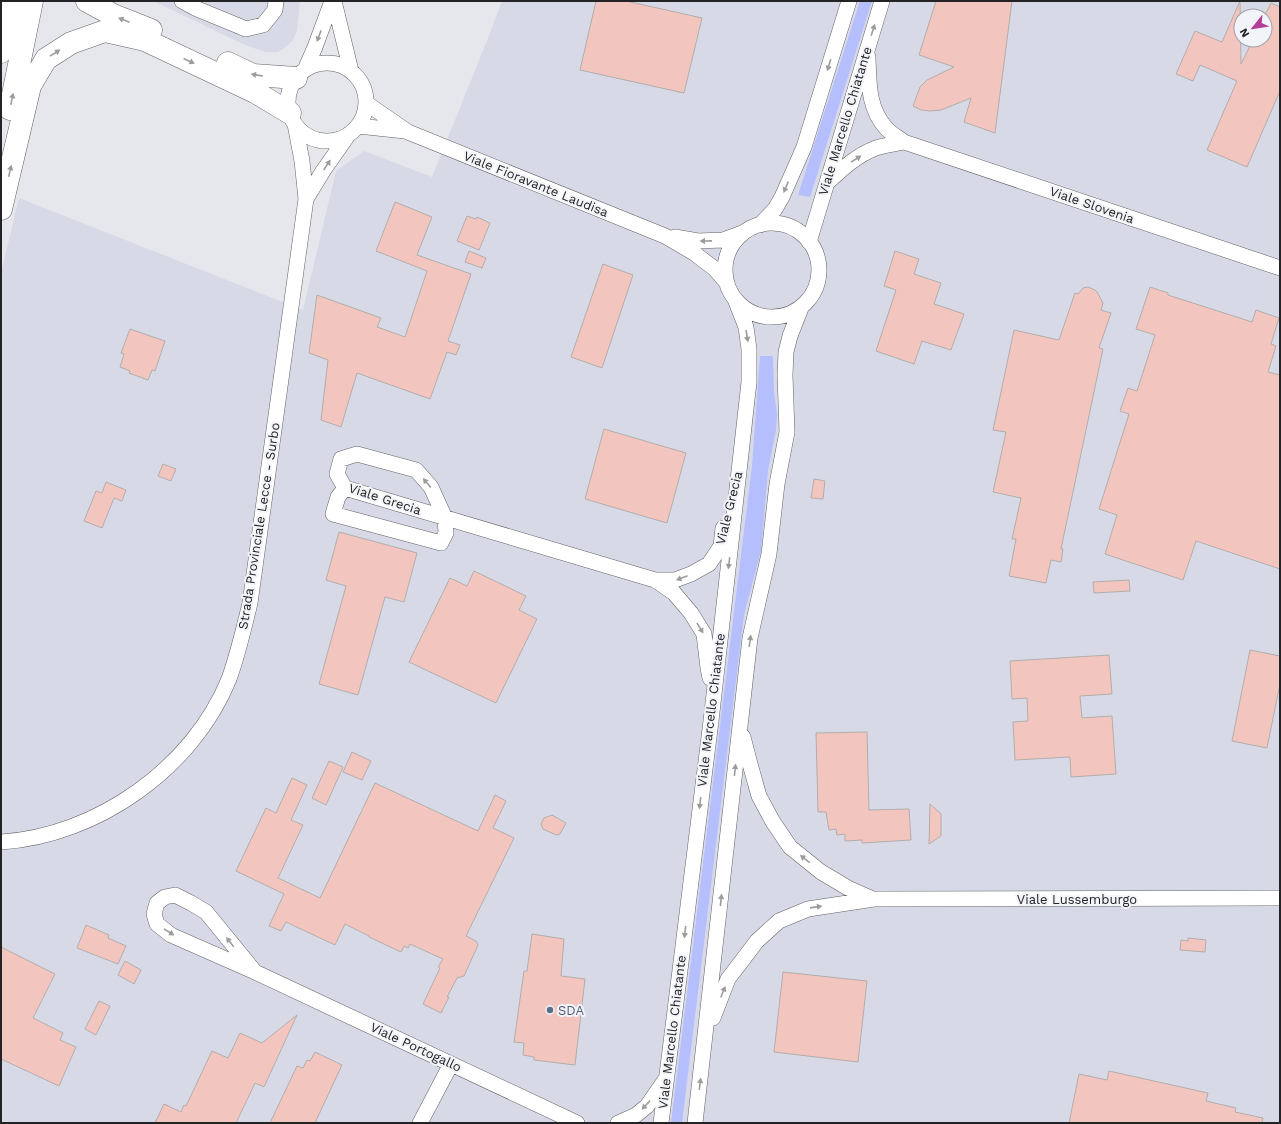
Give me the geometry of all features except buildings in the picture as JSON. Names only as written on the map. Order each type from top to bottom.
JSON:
[{"type":"highway","points":[[1,52],[11,1]]},
{"type":"highway","points":[[1,151],[32,1]]},
{"type":"highway","points":[[87,1],[113,15],[176,40],[254,75],[300,74]]},
{"type":"highway","points":[[1,209],[30,86],[46,59],[71,43],[104,31],[145,40],[255,92],[292,119]]},
{"type":"street","points":[[182,1],[195,8],[246,29],[263,25],[275,10],[276,1]]},
{"type":"street","points":[[300,74],[316,65],[328,63],[340,65],[350,71],[359,80],[364,91],[366,103],[364,115],[354,130],[338,139],[326,141],[314,139],[303,133],[292,119],[288,101],[290,89],[315,47],[333,1]]},
{"type":"street","points":[[333,1],[350,71]]},
{"type":"street","name":"Viale Marcello Chiatante","points":[[760,225],[775,209],[782,197],[804,147],[850,1]]},
{"type":"street","name":"Viale Marcello Chiatante","points":[[809,242],[882,1]]},
{"type":"street","name":"Viale Slovenia","points":[[868,47],[870,95],[875,112],[887,129],[904,142],[1280,268]]},
{"type":"street","name":"Viale Fioravante Laudisa","points":[[366,103],[408,132],[665,236],[694,252],[715,269],[727,283]]},
{"type":"street","name":"Strada Provinciale Lecce - Surbo","points":[[1,842],[51,833],[92,819],[129,798],[161,773],[186,747],[210,714],[228,679],[240,645],[250,603],[306,199],[302,161],[292,119]]},
{"type":"street","name":"Viale Fioravante Laudisa","points":[[354,130],[408,132]]},
{"type":"street","name":"Strada Provinciale Lecce - Surbo","points":[[306,199],[323,171],[354,130]]},
{"type":"street","points":[[827,183],[844,166],[862,155],[876,148],[904,142]]},
{"type":"street","name":"Viale Marcello Chiatante","points":[[661,1123],[714,690],[749,382],[750,349],[746,327],[727,283],[725,269],[728,255],[734,243],[743,233],[760,225],[774,223],[787,226],[799,232],[809,242],[816,254],[819,269],[818,284],[811,297],[801,308],[788,315],[774,317],[766,316],[759,315],[746,309],[735,299]]},
{"type":"street","name":"Viale Fioravante Laudisa","points":[[665,236],[698,241],[723,240],[743,233]]},
{"type":"street","name":"Viale Marcello Chiatante","points":[[695,1123],[750,638],[769,554],[777,484],[787,432],[785,375],[786,352],[790,336],[801,308]]},
{"type":"street","name":"Viale Grecia","points":[[445,518],[431,487],[416,470],[357,454],[341,459],[337,474],[345,488],[445,518],[655,580],[675,580],[691,574],[709,564],[721,546],[727,507],[740,463]]},
{"type":"street","points":[[345,488],[338,497],[333,514],[441,543],[446,533],[445,518]]},
{"type":"street","name":"Viale Grecia","points":[[655,580],[674,593],[691,613],[704,634],[708,668],[714,690]]},
{"type":"street","name":"Viale Lussemburgo","points":[[740,726],[759,796],[773,822],[790,847],[821,872],[848,888],[874,899]]},
{"type":"street","name":"Viale Portogallo","points":[[255,972],[206,912],[175,896],[164,897],[157,903],[154,914],[157,924],[171,934],[577,1123]]},
{"type":"street","name":"Viale Lussemburgo","points":[[705,1041],[728,979],[757,941],[779,921],[808,908],[874,899],[1280,898]]},
{"type":"street","points":[[420,1123],[451,1064]]},
{"type":"street","points":[[618,1123],[636,1115],[647,1106],[667,1078]]},
{"type":"shaded area","points":[[153,1],[300,1],[297,31],[293,40],[286,47],[278,52],[265,52],[245,45]]},
{"type":"shaded area","points":[[502,1],[1280,1],[1280,1123],[1,1123],[1,273],[19,198],[303,310],[336,171],[364,151],[432,177]]},
{"type":"shaded area","points":[[860,1],[872,1],[810,197],[798,195]]},
{"type":"shaded area","points":[[760,356],[773,356],[774,391],[777,414],[776,430],[768,471],[761,551],[744,615],[682,1123],[671,1123],[752,466]]},
{"type":"place","name":"SDA","points":[[550,1010]]}]
